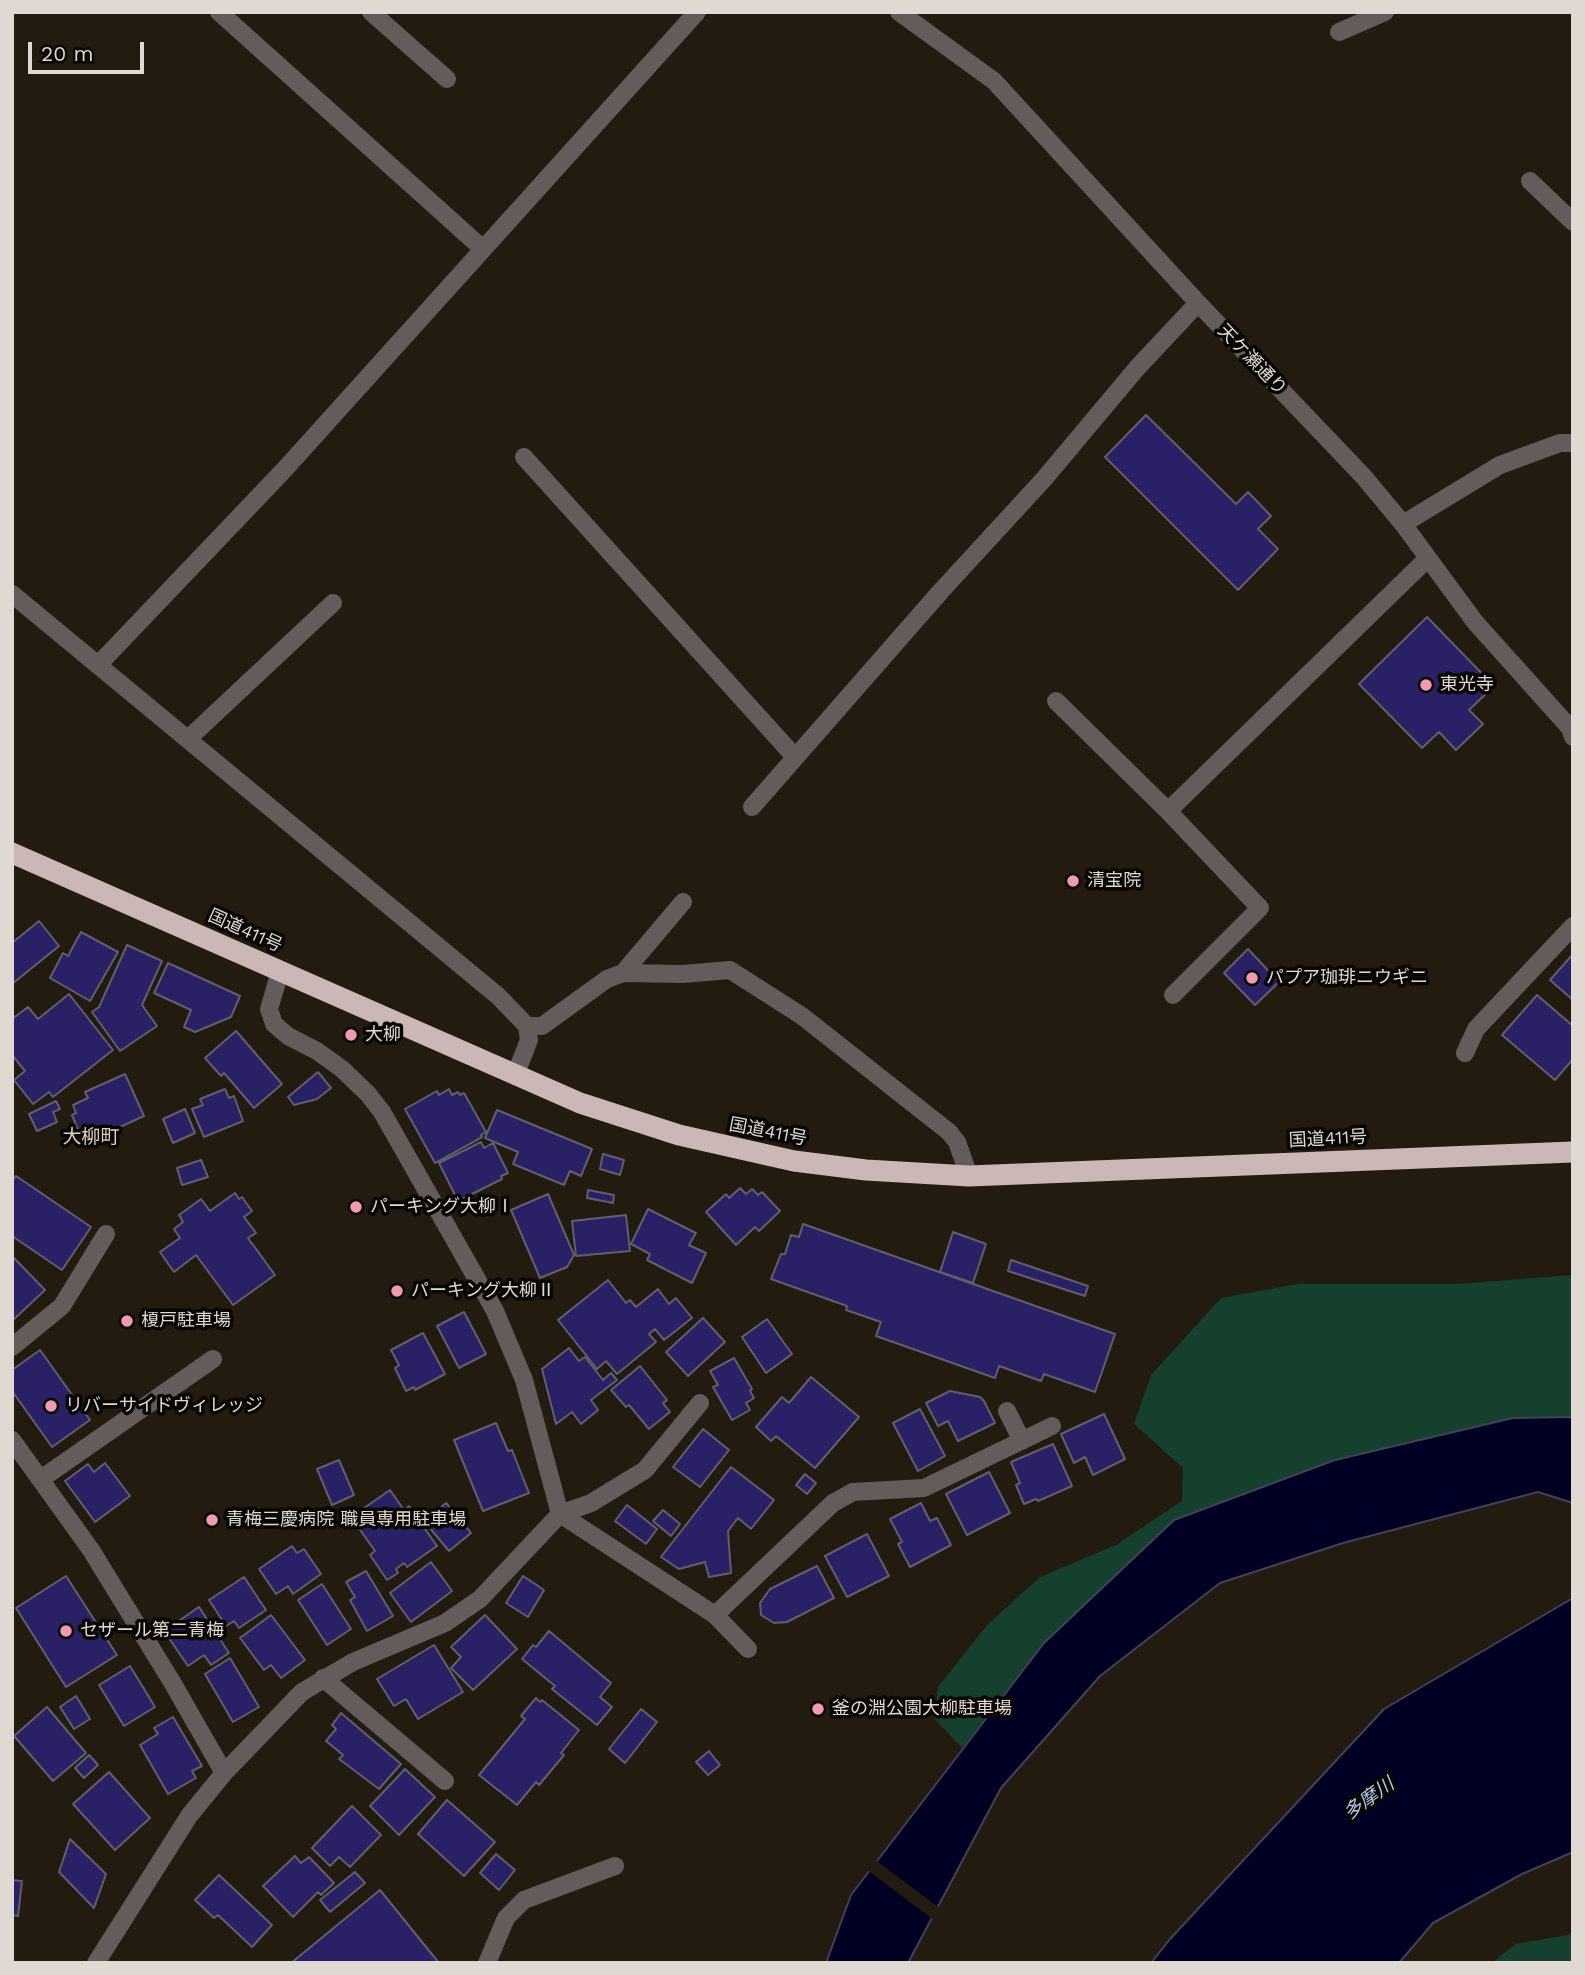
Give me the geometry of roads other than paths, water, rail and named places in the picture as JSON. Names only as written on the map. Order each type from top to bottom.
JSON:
[{"type":"highway","name":"国道411号","points":[[12,853],[515,1076],[633,1121],[719,1146],[794,1161],[968,1176],[1573,1152]]},
{"type":"street","points":[[219,12],[483,249]]},
{"type":"street","points":[[371,12],[447,79]]},
{"type":"street","points":[[99,664],[284,470],[697,12]]},
{"type":"street","name":"天ケ瀬通り","points":[[899,12],[994,81],[1198,303],[1364,477],[1403,524],[1475,622],[1570,728],[1573,737]]},
{"type":"street","points":[[1339,32],[1385,12]]},
{"type":"street","points":[[1530,181],[1573,222]]},
{"type":"street","points":[[752,807],[941,591],[1044,479],[1137,368],[1198,303]]},
{"type":"street","points":[[1403,524],[1500,466],[1560,443],[1573,443]]},
{"type":"street","points":[[524,457],[795,757]]},
{"type":"street","points":[[1168,811],[1427,559]]},
{"type":"street","points":[[12,594],[498,996],[527,1026],[529,1040],[515,1076]]},
{"type":"street","points":[[189,738],[333,603]]},
{"type":"street","points":[[1056,701],[1168,811],[1260,908],[1173,995]]},
{"type":"street","points":[[623,973],[684,902]]},
{"type":"street","points":[[1465,1053],[1476,1029],[1573,926]]},
{"type":"street","points":[[527,1026],[542,1026],[607,979],[623,973],[682,974],[730,970],[802,1016],[948,1132],[957,1142],[968,1176]]},
{"type":"street","points":[[279,972],[269,1009],[274,1024],[288,1036],[317,1051],[342,1069],[382,1112],[495,1311],[524,1380],[560,1514],[715,1615],[748,1649]]},
{"type":"street","points":[[12,1347],[62,1306],[106,1234]]},
{"type":"street","points":[[41,1479],[213,1359]]},
{"type":"street","points":[[96,1963],[189,1816],[224,1773],[302,1692],[353,1662],[445,1623],[480,1599],[560,1514],[591,1503],[645,1470],[700,1402]]},
{"type":"street","points":[[1007,1411],[1022,1441]]},
{"type":"street","points":[[715,1615],[833,1503],[853,1492],[924,1488],[1052,1426]]},
{"type":"street","points":[[12,1440],[91,1550],[224,1773]]},
{"type":"street","points":[[323,1678],[445,1782]]},
{"type":"street","points":[[487,1963],[506,1918],[524,1900],[615,1866]]},
{"type":"water","points":[[1573,1417],[1573,1503],[1538,1492],[1343,1543],[1220,1583],[1100,1676],[1001,1788],[908,1963],[826,1963],[851,1895],[1044,1643],[1174,1520],[1335,1460],[1513,1418]]},
{"type":"water","name":"多摩川","points":[[1573,1598],[1573,1852],[1522,1874],[1433,1923],[1399,1963],[1151,1963],[1170,1939],[1384,1709]]},
{"type":"place","name":"東光寺","points":[[1426,685]]},
{"type":"place","name":"清宝院","points":[[1073,881]]},
{"type":"place","name":"パプア珈琲ニウギニ","points":[[1252,978]]},
{"type":"place","name":"大柳","points":[[351,1035]]},
{"type":"place","name":"パーキング大柳Ⅰ","points":[[356,1207]]},
{"type":"place","name":"パーキング大柳Ⅱ","points":[[397,1291]]},
{"type":"place","name":"榎戸駐車場","points":[[127,1321]]},
{"type":"place","name":"リバーサイドヴィレッジ","points":[[51,1406]]},
{"type":"place","name":"青梅三慶病院 職員専用駐車場","points":[[212,1520]]},
{"type":"place","name":"セザール第二青梅","points":[[66,1631]]},
{"type":"place","name":"釜の淵公園大柳駐車場","points":[[818,1709]]},
{"type":"district","name":"大柳町","points":[[91,1137]]}]
